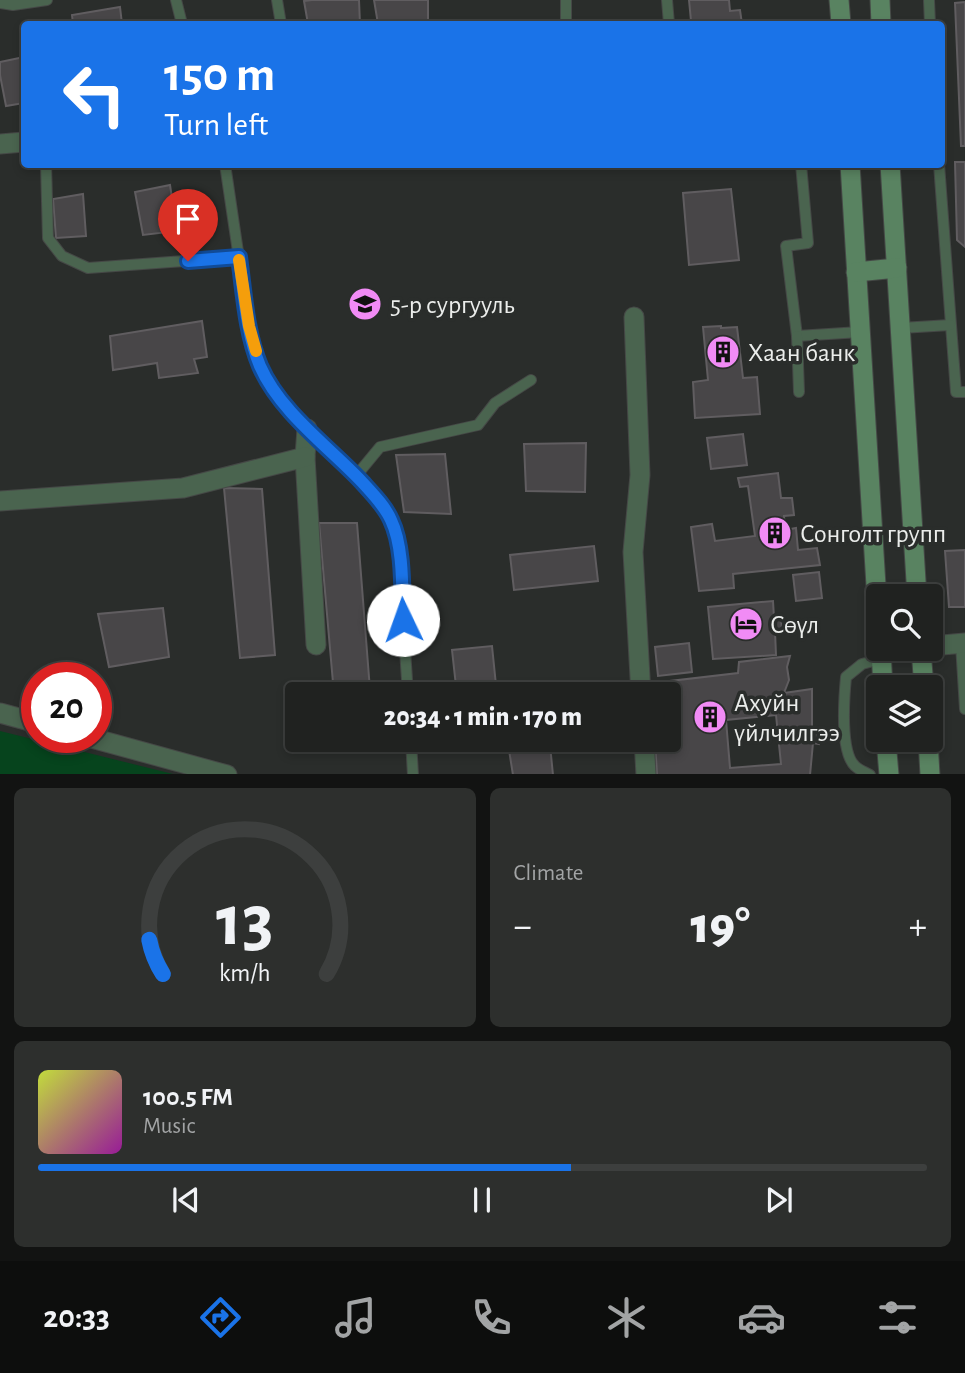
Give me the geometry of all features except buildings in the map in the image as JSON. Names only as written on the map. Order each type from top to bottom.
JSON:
[{"type":"main road","points":[[839,0],[841,21]]},
{"type":"main road","points":[[880,0],[881,21]]},
{"type":"main road","points":[[850,168],[876,584]]},
{"type":"main road","points":[[890,168],[917,584]]},
{"type":"main road","points":[[856,272],[897,268]]},
{"type":"main road","points":[[887,752],[888,774]]},
{"type":"main road","points":[[929,752],[930,774]]},
{"type":"street","points":[[0,144],[21,142]]},
{"type":"street","points":[[634,317],[640,475],[633,552],[640,682]]},
{"type":"street","points":[[307,429],[305,457],[316,645]]},
{"type":"street","points":[[0,501],[183,488],[305,457]]},
{"type":"street","points":[[943,645],[963,644]]},
{"type":"street","points":[[0,713],[21,719]]},
{"type":"street","points":[[112,744],[223,774]]},
{"type":"street","points":[[645,752],[646,774]]},
{"type":"lane","points":[[0,3],[13,5],[47,0]]},
{"type":"lane","points":[[176,0],[180,21]]},
{"type":"lane","points":[[277,0],[280,21]]},
{"type":"lane","points":[[566,0],[566,21]]},
{"type":"lane","points":[[667,0],[669,21]]},
{"type":"lane","points":[[929,0],[930,21]]},
{"type":"lane","points":[[46,168],[48,238],[62,256],[88,268],[239,257]]},
{"type":"lane","points":[[226,168],[249,326],[261,367],[278,394],[307,429],[373,494],[391,520],[398,543],[407,682]]},
{"type":"lane","points":[[799,392],[797,336],[786,246],[808,243],[801,168]]},
{"type":"lane","points":[[939,168],[956,392],[965,392]]},
{"type":"lane","points":[[901,328],[950,325]]},
{"type":"lane","points":[[797,336],[860,332]]},
{"type":"lane","points":[[356,476],[380,447],[478,425],[495,403],[531,380]]},
{"type":"lane","points":[[963,644],[965,709]]},
{"type":"lane","points":[[868,661],[846,677],[843,712],[849,758],[856,768],[868,774]]},
{"type":"lane","points":[[412,752],[413,774]]},
{"type":"green space","points":[[0,731],[21,736],[21,753],[89,753],[173,774],[0,774]]},
{"type":"slow traffic","points":[[239,260],[249,326],[256,351]]},
{"type":"place","name":"5-р сургууль","points":[[365,304]]},
{"type":"place","name":"Хаан банк","points":[[723,352]]},
{"type":"place","name":"Сонголт групп","points":[[775,533]]},
{"type":"place","name":"Сөүл","points":[[746,624]]},
{"type":"place","name":"Ахуйн үйлчилгээ","points":[[710,717]]},
{"type":"route","points":[[188,261],[239,257],[249,326],[261,367],[278,394],[307,429],[373,494],[391,520],[398,543],[403,620]]}]
